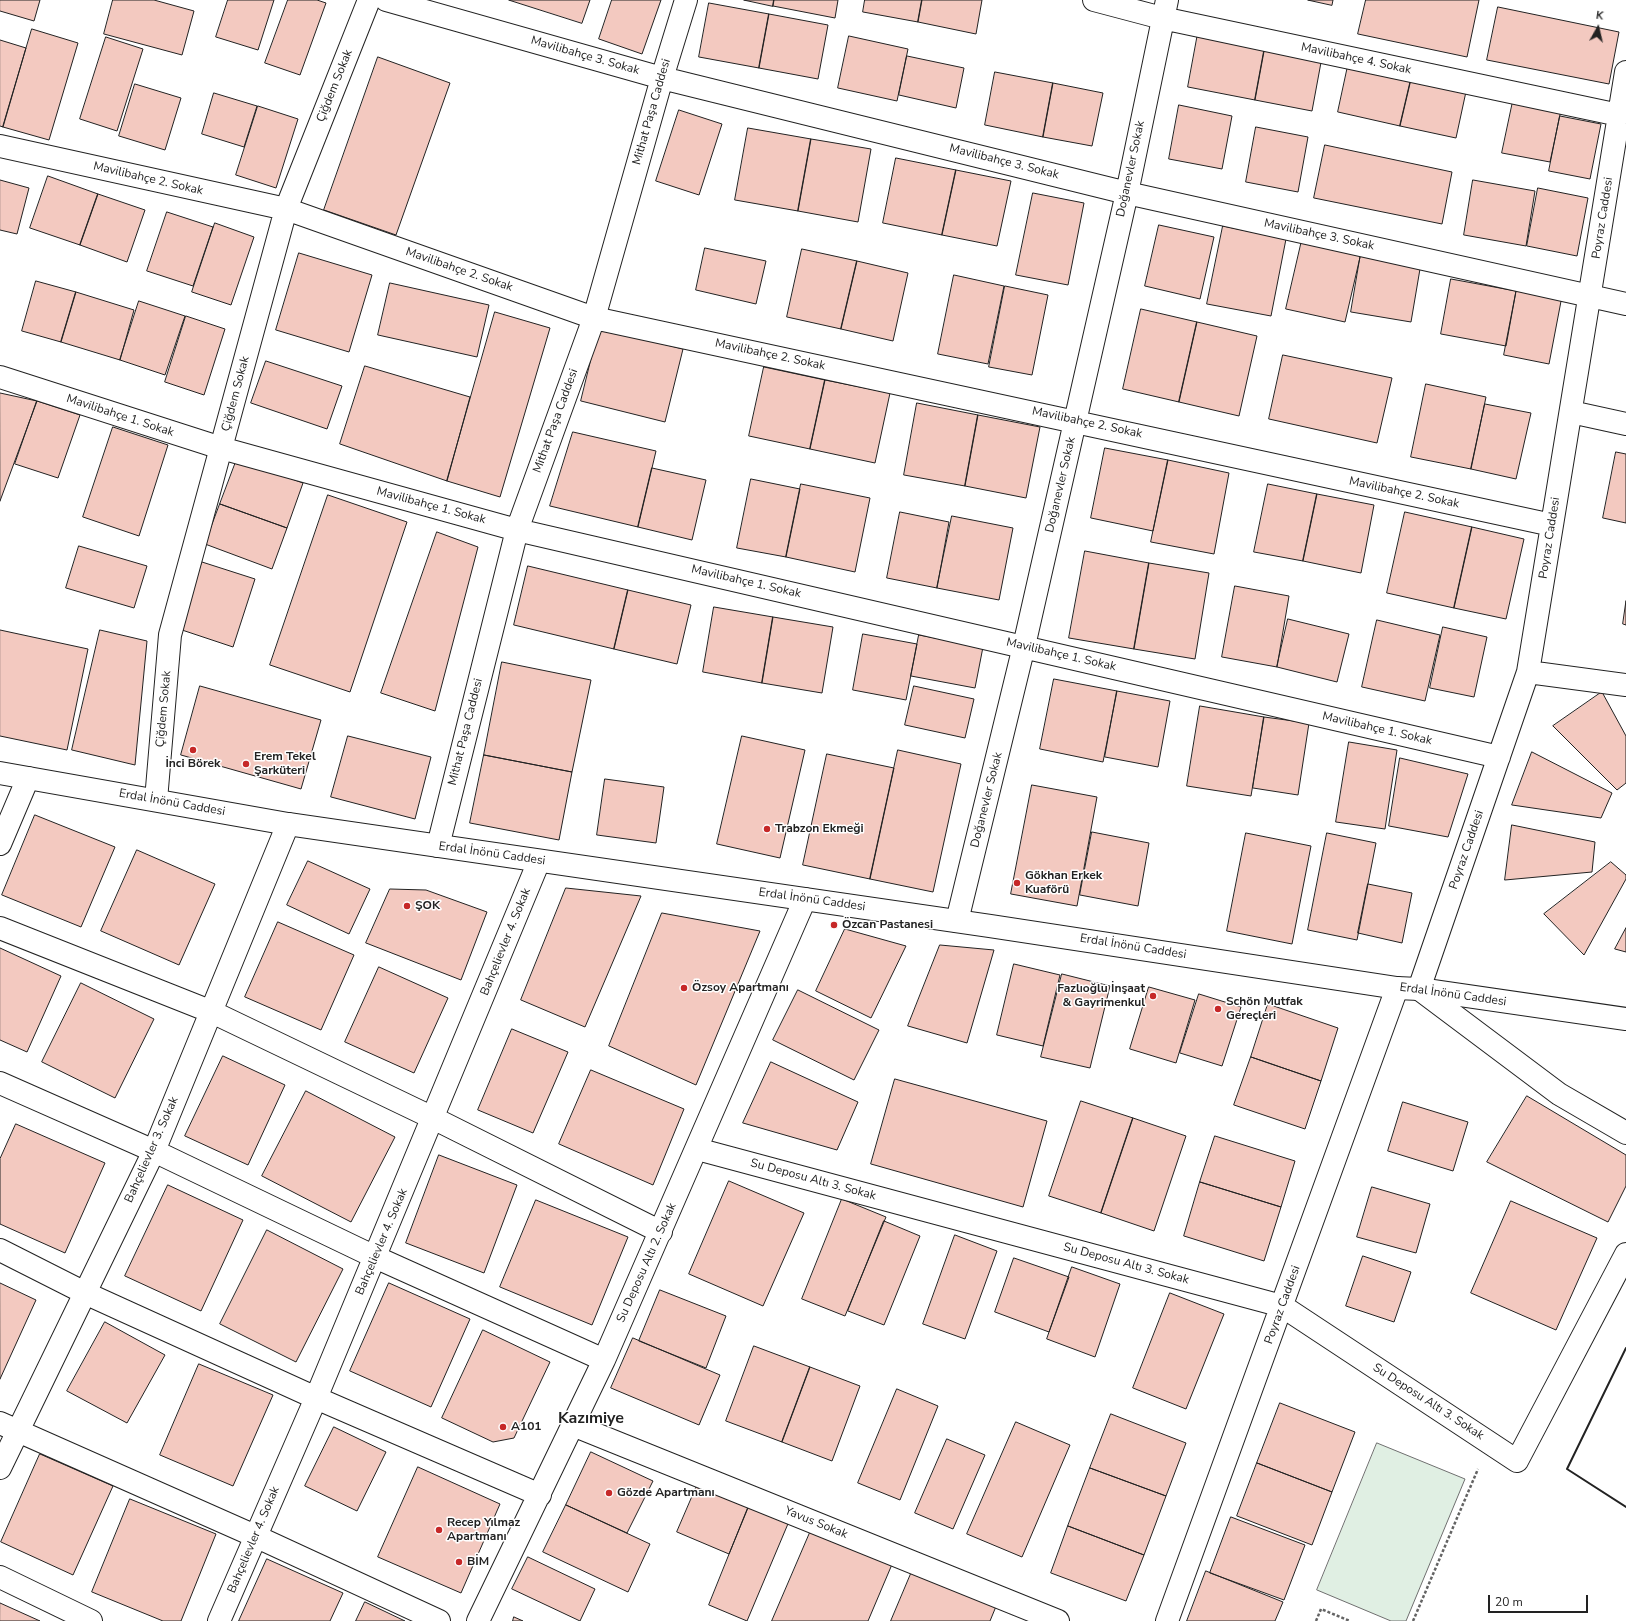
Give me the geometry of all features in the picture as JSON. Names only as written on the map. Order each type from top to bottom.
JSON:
[{"type":"street","name":"Çiğdem Sokak","points":[[156,800],[170,634],[286,209],[369,0]]},
{"type":"street","name":"Mavilibahçe 3. Sokak","points":[[386,0],[662,78],[1126,193],[1626,304]]},
{"type":"street","name":"Mithat Paşa Caddesi","points":[[438,846],[517,530],[594,318],[662,78],[686,0]]},
{"type":"street","name":"Mavilibahçe 4. Sokak","points":[[1094,0],[1164,9],[1619,114]]},
{"type":"street","name":"Doğanevler Sokak","points":[[957,921],[1024,646],[1126,193],[1164,9]]},
{"type":"street","name":"Poyraz Caddesi","points":[[1419,989],[1528,672],[1626,72]]},
{"type":"street","name":"Mavilibahçe 2. Sokak","points":[[0,146],[286,209],[594,318],[1552,525]]},
{"type":"street","name":"Mavilibahçe 1. Sokak","points":[[0,377],[221,448],[517,530],[1499,757]]},
{"type":"street","points":[[1571,412],[1626,424]]},
{"type":"street","points":[[1528,672],[1626,685]]},
{"type":"street","name":"Erdal İnönü Caddesi","points":[[0,773],[288,824],[957,921],[1397,988],[1419,989],[1626,1019]]},
{"type":"street","points":[[0,844],[28,778]]},
{"type":"street","name":"Bahçelievler 3. Sokak","points":[[0,1468],[9,1427],[86,1293],[154,1151],[288,824]]},
{"type":"street","name":"Bahçelievler 4. Sokak","points":[[219,1621],[316,1398],[539,860]]},
{"type":"street","name":"Su Deposu Altı 2. Sokak","points":[[478,1621],[604,1360],[805,899]]},
{"type":"street","points":[[0,928],[212,1012],[433,1118],[661,1232]]},
{"type":"street","name":"Poyraz Caddesi","points":[[1167,1621],[1397,988]]},
{"type":"street","points":[[1419,989],[1559,1094],[1626,1132]]},
{"type":"street","points":[[0,1083],[154,1151],[375,1257],[604,1360]]},
{"type":"street","name":"Su Deposu Altı 3. Sokak","points":[[697,1149],[1282,1306],[1517,1461],[1626,1254]]},
{"type":"street","points":[[0,1250],[86,1293],[316,1398],[540,1495]]},
{"type":"street","name":"Yavus Sokak","points":[[573,1425],[1058,1621]]},
{"type":"street","points":[[9,1427],[255,1536],[439,1621]]},
{"type":"street","points":[[0,1577],[91,1621]]},
{"type":"path","points":[[1413,1621],[1490,1443]]},
{"type":"path","points":[[1316,1621],[1321,1609],[1350,1621]]},
{"type":"green space","points":[[1377,1443],[1465,1479],[1406,1621],[1391,1621],[1317,1590]]},
{"type":"building","points":[[0,0],[40,0],[34,21],[0,11]]},
{"type":"building","points":[[113,0],[154,0],[194,11],[182,55],[104,34]]},
{"type":"building","points":[[228,0],[274,0],[258,50],[216,37]]},
{"type":"building","points":[[288,0],[317,0],[326,3],[300,75],[265,63]]},
{"type":"building","points":[[509,0],[590,0],[582,23]]},
{"type":"building","points":[[612,0],[661,0],[642,54],[599,39]]},
{"type":"building","points":[[744,0],[774,0],[773,6]]},
{"type":"building","points":[[774,0],[838,0],[835,18],[773,6]]},
{"type":"building","points":[[865,0],[922,0],[918,22],[863,12]]},
{"type":"building","points":[[922,0],[982,0],[976,34],[918,22]]},
{"type":"building","points":[[1308,0],[1333,0],[1332,5]]},
{"type":"building","points":[[1366,0],[1479,0],[1467,57],[1358,34]]},
{"type":"building","points":[[709,3],[769,14],[759,68],[699,57]]},
{"type":"building","points":[[1498,7],[1619,32],[1609,84],[1487,60]]},
{"type":"building","points":[[769,14],[828,25],[818,79],[759,68]]},
{"type":"building","points":[[32,29],[78,43],[49,140],[3,127]]},
{"type":"building","points":[[1198,33],[1265,46],[1255,100],[1188,87]]},
{"type":"building","points":[[849,36],[908,49],[897,101],[838,88]]},
{"type":"building","points":[[106,37],[143,49],[117,131],[80,119]]},
{"type":"building","points":[[0,40],[26,48],[3,127],[0,126]]},
{"type":"building","points":[[1265,46],[1322,57],[1312,111],[1255,100]]},
{"type":"building","points":[[907,56],[964,68],[956,108],[899,95]]},
{"type":"building","points":[[378,57],[450,83],[396,235],[324,210]]},
{"type":"building","points":[[1349,61],[1412,75],[1400,126],[1338,112]]},
{"type":"building","points":[[995,72],[1053,83],[1043,137],[985,125]]},
{"type":"building","points":[[1412,75],[1467,87],[1456,138],[1400,126]]},
{"type":"building","points":[[1053,83],[1103,93],[1092,146],[1043,137]]},
{"type":"building","points":[[135,84],[181,98],[165,150],[119,136]]},
{"type":"building","points":[[214,93],[257,106],[244,147],[202,134]]},
{"type":"building","points":[[1513,101],[1561,110],[1550,162],[1502,153]]},
{"type":"building","points":[[1179,105],[1232,116],[1222,169],[1169,159]]},
{"type":"building","points":[[258,106],[298,119],[276,188],[236,175]]},
{"type":"building","points":[[679,110],[722,124],[699,195],[656,181]]},
{"type":"building","points":[[1560,116],[1601,124],[1590,179],[1549,171]]},
{"type":"building","points":[[1256,127],[1308,137],[1298,192],[1246,182]]},
{"type":"building","points":[[748,128],[811,139],[798,211],[735,200]]},
{"type":"building","points":[[811,139],[871,149],[858,222],[798,211]]},
{"type":"building","points":[[1325,145],[1452,172],[1442,224],[1314,198]]},
{"type":"building","points":[[896,158],[956,170],[942,235],[883,223]]},
{"type":"building","points":[[956,170],[1011,181],[997,246],[942,235]]},
{"type":"building","points":[[48,176],[98,194],[80,245],[30,228]]},
{"type":"building","points":[[0,180],[29,188],[17,234],[0,230]]},
{"type":"building","points":[[1473,180],[1535,191],[1526,246],[1464,235]]},
{"type":"building","points":[[1538,188],[1588,198],[1577,256],[1527,246]]},
{"type":"building","points":[[1033,193],[1084,203],[1068,285],[1016,275]]},
{"type":"building","points":[[98,194],[145,210],[127,262],[80,245]]},
{"type":"building","points":[[167,212],[213,227],[193,286],[147,271]]},
{"type":"building","points":[[215,223],[254,237],[231,305],[192,292]]},
{"type":"building","points":[[1159,225],[1214,237],[1200,299],[1145,286]]},
{"type":"building","points":[[1223,226],[1286,239],[1271,316],[1207,304]]},
{"type":"building","points":[[1302,240],[1361,253],[1345,322],[1286,309]]},
{"type":"building","points":[[705,248],[766,261],[756,304],[696,290]]},
{"type":"building","points":[[802,249],[857,261],[841,329],[787,317]]},
{"type":"building","points":[[299,253],[372,275],[349,352],[276,330]]},
{"type":"building","points":[[1361,253],[1421,263],[1411,322],[1351,312]]},
{"type":"building","points":[[857,261],[908,273],[893,341],[841,329]]},
{"type":"building","points":[[954,275],[1004,286],[988,364],[938,354]]},
{"type":"building","points":[[1451,279],[1516,291],[1506,346],[1441,334]]},
{"type":"building","points":[[36,281],[76,292],[61,342],[22,331]]},
{"type":"building","points":[[390,283],[489,305],[477,357],[378,335]]},
{"type":"building","points":[[1005,286],[1048,295],[1032,375],[989,367]]},
{"type":"building","points":[[1517,288],[1562,296],[1549,364],[1504,355]]},
{"type":"building","points":[[76,292],[134,310],[120,360],[61,342]]},
{"type":"building","points":[[139,301],[185,316],[165,375],[120,360]]},
{"type":"building","points":[[1141,309],[1197,322],[1179,402],[1123,389]]},
{"type":"building","points":[[495,312],[550,328],[500,497],[447,481]]},
{"type":"building","points":[[186,316],[225,329],[204,395],[165,382]]},
{"type":"building","points":[[1197,322],[1257,336],[1239,416],[1179,402]]},
{"type":"building","points":[[599,328],[683,349],[665,422],[581,401]]},
{"type":"building","points":[[1283,355],[1392,378],[1377,443],[1269,419]]},
{"type":"building","points":[[266,361],[342,386],[327,429],[251,403]]},
{"type":"building","points":[[365,366],[470,397],[447,481],[340,444]]},
{"type":"building","points":[[764,367],[825,380],[810,449],[749,436]]},
{"type":"building","points":[[825,380],[890,393],[875,463],[810,449]]},
{"type":"building","points":[[1426,384],[1486,397],[1471,469],[1411,457]]},
{"type":"building","points":[[0,393],[37,401],[0,501]]},
{"type":"building","points":[[37,401],[80,415],[58,478],[15,464]]},
{"type":"building","points":[[917,403],[978,415],[965,486],[904,475]]},
{"type":"building","points":[[1485,404],[1531,413],[1516,479],[1471,469]]},
{"type":"building","points":[[978,415],[1040,427],[1026,498],[965,486]]},
{"type":"building","points":[[113,427],[168,445],[139,536],[83,517]]},
{"type":"building","points":[[573,432],[656,451],[638,527],[550,506]]},
{"type":"building","points":[[1105,448],[1168,460],[1153,531],[1091,518]]},
{"type":"building","points":[[1616,452],[1626,454],[1626,523],[1603,518]]},
{"type":"building","points":[[237,459],[303,483],[287,528],[220,504]]},
{"type":"building","points":[[1168,460],[1229,473],[1214,554],[1151,542]]},
{"type":"building","points":[[652,468],[706,480],[692,540],[638,527]]},
{"type":"building","points":[[751,479],[800,489],[786,557],[737,548]]},
{"type":"building","points":[[801,484],[870,498],[855,572],[786,557]]},
{"type":"building","points":[[1268,484],[1317,494],[1303,561],[1254,552]]},
{"type":"building","points":[[1317,494],[1374,505],[1361,573],[1303,561]]},
{"type":"building","points":[[328,495],[407,522],[350,692],[270,665]]},
{"type":"building","points":[[220,504],[287,528],[272,569],[205,544]]},
{"type":"building","points":[[900,512],[949,522],[937,588],[887,578]]},
{"type":"building","points":[[1405,512],[1472,527],[1454,608],[1387,593]]},
{"type":"building","points":[[952,516],[1013,528],[999,600],[937,588]]},
{"type":"building","points":[[1472,527],[1524,539],[1506,619],[1454,608]]},
{"type":"building","points":[[437,532],[478,547],[435,711],[381,693]]},
{"type":"building","points":[[79,546],[147,566],[134,608],[66,588]]},
{"type":"building","points":[[1085,551],[1149,563],[1134,649],[1069,638]]},
{"type":"building","points":[[202,562],[255,579],[233,647],[179,629]]},
{"type":"building","points":[[1149,563],[1209,573],[1195,659],[1134,649]]},
{"type":"building","points":[[528,566],[628,590],[614,649],[514,625]]},
{"type":"building","points":[[1235,586],[1289,596],[1277,667],[1222,657]]},
{"type":"building","points":[[628,590],[691,605],[677,664],[614,649]]},
{"type":"building","points":[[1626,601],[1626,625],[1623,624]]},
{"type":"building","points":[[714,607],[773,617],[762,683],[703,672]]},
{"type":"building","points":[[773,617],[833,627],[822,693],[762,683]]},
{"type":"building","points":[[1288,619],[1349,634],[1337,682],[1277,667]]},
{"type":"building","points":[[1377,620],[1440,635],[1425,701],[1362,687]]},
{"type":"building","points":[[1443,627],[1487,637],[1474,697],[1430,688]]},
{"type":"building","points":[[0,630],[88,649],[67,750],[0,736]]},
{"type":"building","points":[[100,630],[147,641],[135,765],[72,750]]},
{"type":"building","points":[[863,634],[917,644],[906,700],[853,690]]},
{"type":"building","points":[[919,635],[983,647],[975,688],[911,676]]},
{"type":"building","points":[[502,662],[591,680],[572,772],[484,755]]},
{"type":"building","points":[[1054,679],[1117,691],[1103,762],[1040,749]]},
{"type":"building","points":[[200,686],[321,720],[301,789],[181,755]]},
{"type":"building","points":[[914,686],[974,699],[965,738],[905,725]]},
{"type":"building","points":[[1117,691],[1170,701],[1158,767],[1105,757]]},
{"type":"building","points":[[1602,692],[1626,736],[1626,783],[1617,790],[1553,726]]},
{"type":"building","points":[[1200,706],[1264,717],[1251,796],[1187,786]]},
{"type":"building","points":[[1264,717],[1309,723],[1298,795],[1253,788]]},
{"type":"building","points":[[348,736],[431,757],[415,819],[331,797]]},
{"type":"building","points":[[742,736],[805,750],[780,858],[717,844]]},
{"type":"building","points":[[1349,742],[1397,750],[1385,829],[1336,822]]},
{"type":"building","points":[[898,750],[961,764],[933,892],[870,879]]},
{"type":"building","points":[[1532,752],[1612,793],[1601,818],[1512,805]]},
{"type":"building","points":[[827,754],[894,768],[870,879],[803,865]]},
{"type":"building","points":[[484,755],[572,772],[559,840],[470,823]]},
{"type":"building","points":[[1400,758],[1468,774],[1448,837],[1389,826]]},
{"type":"building","points":[[605,779],[664,787],[656,843],[597,835]]},
{"type":"building","points":[[1032,785],[1097,797],[1077,906],[1011,894]]},
{"type":"building","points":[[35,815],[115,847],[81,927],[2,895]]},
{"type":"building","points":[[1512,825],[1595,842],[1592,872],[1505,880]]},
{"type":"building","points":[[1092,832],[1149,843],[1138,906],[1080,895]]},
{"type":"building","points":[[1246,833],[1311,846],[1292,944],[1227,931]]},
{"type":"building","points":[[1327,833],[1376,843],[1357,940],[1308,930]]},
{"type":"building","points":[[137,850],[215,884],[179,965],[101,931]]},
{"type":"building","points":[[308,861],[370,889],[349,934],[287,905]]},
{"type":"building","points":[[1611,862],[1626,875],[1626,879],[1584,955],[1544,914]]},
{"type":"building","points":[[1368,884],[1412,893],[1402,943],[1358,933]]},
{"type":"building","points":[[566,888],[641,896],[585,1027],[521,1000]]},
{"type":"building","points":[[390,889],[426,890],[487,912],[461,980],[366,943]]},
{"type":"building","name":"Özsoy Apartmanı","points":[[662,913],[760,931],[696,1085],[609,1046]]},
{"type":"building","points":[[278,922],[354,955],[321,1030],[245,997]]},
{"type":"building","points":[[1626,928],[1626,952],[1615,949]]},
{"type":"building","points":[[845,929],[906,946],[871,1018],[816,991]]},
{"type":"building","points":[[940,945],[994,950],[967,1043],[908,1026]]},
{"type":"building","points":[[0,948],[61,976],[27,1052],[0,1040]]},
{"type":"building","points":[[1014,964],[1060,975],[1043,1046],[997,1035]]},
{"type":"building","points":[[379,967],[448,998],[414,1073],[345,1042]]},
{"type":"building","points":[[1062,974],[1110,986],[1090,1068],[1041,1057]]},
{"type":"building","points":[[81,983],[154,1019],[115,1098],[42,1062]]},
{"type":"building","points":[[1149,987],[1195,1000],[1176,1063],[1130,1049]]},
{"type":"building","points":[[798,990],[879,1030],[854,1080],[773,1040]]},
{"type":"building","points":[[1199,994],[1241,1007],[1222,1066],[1180,1053]]},
{"type":"building","points":[[1268,1004],[1338,1028],[1321,1081],[1251,1057]]},
{"type":"building","points":[[512,1029],[568,1052],[533,1133],[478,1110]]},
{"type":"building","points":[[223,1056],[285,1085],[248,1165],[185,1136]]},
{"type":"building","points":[[1251,1057],[1321,1081],[1305,1129],[1234,1105]]},
{"type":"building","points":[[771,1062],[858,1102],[837,1150],[743,1123]]},
{"type":"building","points":[[591,1070],[684,1109],[653,1185],[559,1144]]},
{"type":"building","points":[[895,1079],[1047,1121],[1023,1207],[871,1164]]},
{"type":"building","points":[[306,1091],[395,1137],[351,1222],[262,1176]]},
{"type":"building","points":[[1527,1096],[1626,1155],[1626,1186],[1608,1222],[1487,1162]]},
{"type":"building","points":[[1081,1101],[1133,1118],[1101,1213],[1049,1196]]},
{"type":"building","points":[[1403,1102],[1468,1122],[1453,1171],[1388,1151]]},
{"type":"building","points":[[1133,1118],[1186,1136],[1154,1231],[1101,1213]]},
{"type":"building","points":[[16,1124],[105,1163],[65,1253],[0,1224],[0,1159]]},
{"type":"building","points":[[1215,1136],[1295,1161],[1281,1207],[1200,1182]]},
{"type":"building","points":[[439,1155],[517,1185],[484,1273],[406,1243]]},
{"type":"building","points":[[729,1181],[804,1213],[763,1306],[689,1274]]},
{"type":"building","points":[[1200,1182],[1281,1207],[1264,1261],[1184,1236]]},
{"type":"building","points":[[168,1185],[243,1220],[201,1311],[125,1276]]},
{"type":"building","points":[[1372,1187],[1430,1204],[1416,1253],[1357,1237]]},
{"type":"building","points":[[842,1199],[886,1217],[845,1316],[802,1299]]},
{"type":"building","points":[[536,1200],[628,1237],[592,1325],[500,1287]]},
{"type":"building","points":[[1511,1201],[1597,1238],[1556,1330],[1471,1293]]},
{"type":"building","points":[[884,1221],[920,1236],[884,1325],[848,1311]]},
{"type":"building","points":[[267,1230],[343,1269],[296,1362],[220,1324]]},
{"type":"building","points":[[955,1235],[997,1251],[965,1339],[923,1324]]},
{"type":"building","points":[[1363,1256],[1411,1272],[1394,1322],[1346,1306]]},
{"type":"building","points":[[1014,1258],[1069,1277],[1049,1332],[995,1312]]},
{"type":"building","points":[[1072,1267],[1120,1284],[1095,1357],[1047,1339]]},
{"type":"building","points":[[0,1283],[36,1300],[0,1379]]},
{"type":"building","points":[[389,1283],[470,1319],[431,1407],[350,1371]]},
{"type":"building","points":[[660,1290],[726,1316],[706,1368],[639,1341]]},
{"type":"building","points":[[1170,1293],[1224,1314],[1186,1409],[1133,1388]]},
{"type":"building","points":[[105,1322],[165,1355],[127,1423],[67,1391]]},
{"type":"building","points":[[483,1330],[550,1362],[514,1438],[493,1442],[442,1418]]},
{"type":"building","points":[[633,1338],[720,1375],[699,1425],[611,1388]]},
{"type":"building","points":[[754,1346],[810,1367],[782,1442],[726,1421]]},
{"type":"building","points":[[199,1364],[273,1395],[233,1486],[160,1455]]},
{"type":"building","points":[[810,1367],[860,1386],[832,1461],[782,1442]]},
{"type":"building","points":[[897,1389],[938,1406],[900,1500],[858,1483]]},
{"type":"building","points":[[1280,1403],[1355,1432],[1332,1492],[1257,1463]]},
{"type":"building","points":[[1111,1414],[1186,1443],[1166,1496],[1090,1468]]},
{"type":"building","points":[[1016,1422],[1070,1445],[1022,1557],[967,1534]]},
{"type":"building","points":[[334,1427],[386,1452],[357,1511],[305,1486]]},
{"type":"building","points":[[947,1439],[985,1455],[953,1529],[915,1513]]},
{"type":"building","name":"Gözde Apartmanı","points":[[591,1452],[653,1481],[627,1533],[566,1505]]},
{"type":"building","points":[[40,1454],[113,1486],[73,1575],[1,1542]]},
{"type":"building","points":[[1257,1463],[1332,1492],[1312,1545],[1237,1516]]},
{"type":"building","name":"Recep Yılmaz Apartmanı","points":[[418,1467],[500,1504],[461,1593],[378,1557]]},
{"type":"building","points":[[1090,1468],[1166,1496],[1144,1555],[1068,1526]]},
{"type":"building","points":[[699,1481],[750,1503],[729,1554],[677,1532]]},
{"type":"building","points":[[130,1499],[216,1534],[181,1621],[163,1621],[92,1592]]},
{"type":"building","points":[[750,1503],[790,1519],[747,1621],[709,1605]]},
{"type":"building","points":[[566,1505],[650,1544],[628,1592],[543,1552]]},
{"type":"building","points":[[1231,1517],[1305,1545],[1284,1600],[1210,1573]]},
{"type":"building","points":[[1068,1526],[1144,1555],[1126,1601],[1051,1573]]},
{"type":"building","points":[[812,1528],[893,1562],[868,1621],[772,1621]]},
{"type":"building","points":[[528,1557],[595,1589],[580,1621],[512,1589]]},
{"type":"building","points":[[267,1559],[343,1593],[330,1621],[239,1621]]},
{"type":"building","points":[[913,1569],[997,1604],[990,1621],[891,1621]]},
{"type":"building","points":[[1206,1571],[1283,1602],[1275,1621],[1187,1621]]},
{"type":"building","points":[[365,1602],[405,1621],[356,1621]]},
{"type":"building","points":[[0,1603],[40,1621],[0,1621]]},
{"type":"building","points":[[514,1617],[523,1621],[513,1621]]},
{"type":"wall","points":[[1626,1348],[1567,1469],[1626,1507]]},
{"type":"place","name":"İnci Börek","points":[[193,750]]},
{"type":"place","name":"Erem Tekel Şarküteri","points":[[246,764]]},
{"type":"place","name":"Trabzon Ekmeği","points":[[767,829]]},
{"type":"place","name":"Gökhan Erkek Kuaförü","points":[[1017,883]]},
{"type":"place","name":"ŞOK","points":[[407,906]]},
{"type":"place","name":"Özcan Pastanesi","points":[[834,925]]},
{"type":"place","name":"Özsoy Apartmanı","points":[[684,988]]},
{"type":"place","name":"Fazlıoğlu İnşaat & Gayrimenkul","points":[[1153,996]]},
{"type":"place","name":"Schön Mutfak Gereçleri","points":[[1218,1009]]},
{"type":"place","name":"A101","points":[[503,1427]]},
{"type":"place","name":"Gözde Apartmanı","points":[[609,1493]]},
{"type":"place","name":"Recep Yılmaz Apartmanı","points":[[439,1530]]},
{"type":"place","name":"BİM","points":[[459,1562]]},
{"type":"district","name":"Kazımiye","points":[[591,1419]]}]
